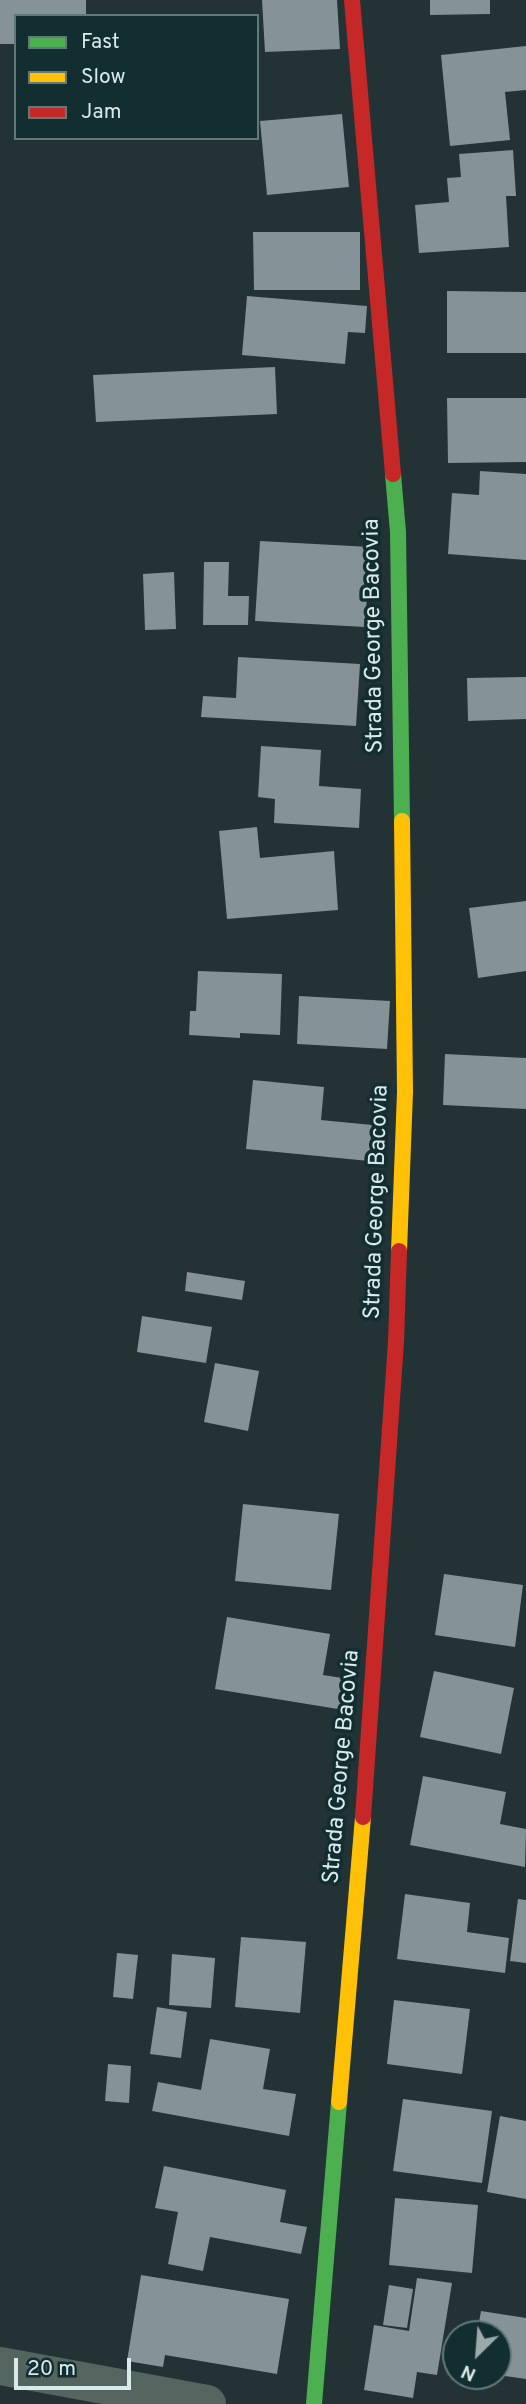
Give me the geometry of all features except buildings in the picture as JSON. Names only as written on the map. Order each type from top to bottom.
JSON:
[{"type":"street","name":"Strada George Bacovia","points":[[314,2404],[371,1718],[396,1342],[405,1092],[398,532],[352,0]]},
{"type":"street","points":[[0,2366],[207,2404]]},
{"type":"traffic: fast","points":[[393,474],[398,532],[402,821]]},
{"type":"traffic: fast","points":[[314,2404],[339,2102]]},
{"type":"traffic: slow","points":[[399,1251],[405,1092],[402,821]]},
{"type":"traffic: slow","points":[[339,2102],[363,1817]]},
{"type":"traffic: jam","points":[[352,0],[393,474]]},
{"type":"traffic: jam","points":[[363,1817],[396,1342],[399,1251]]}]
